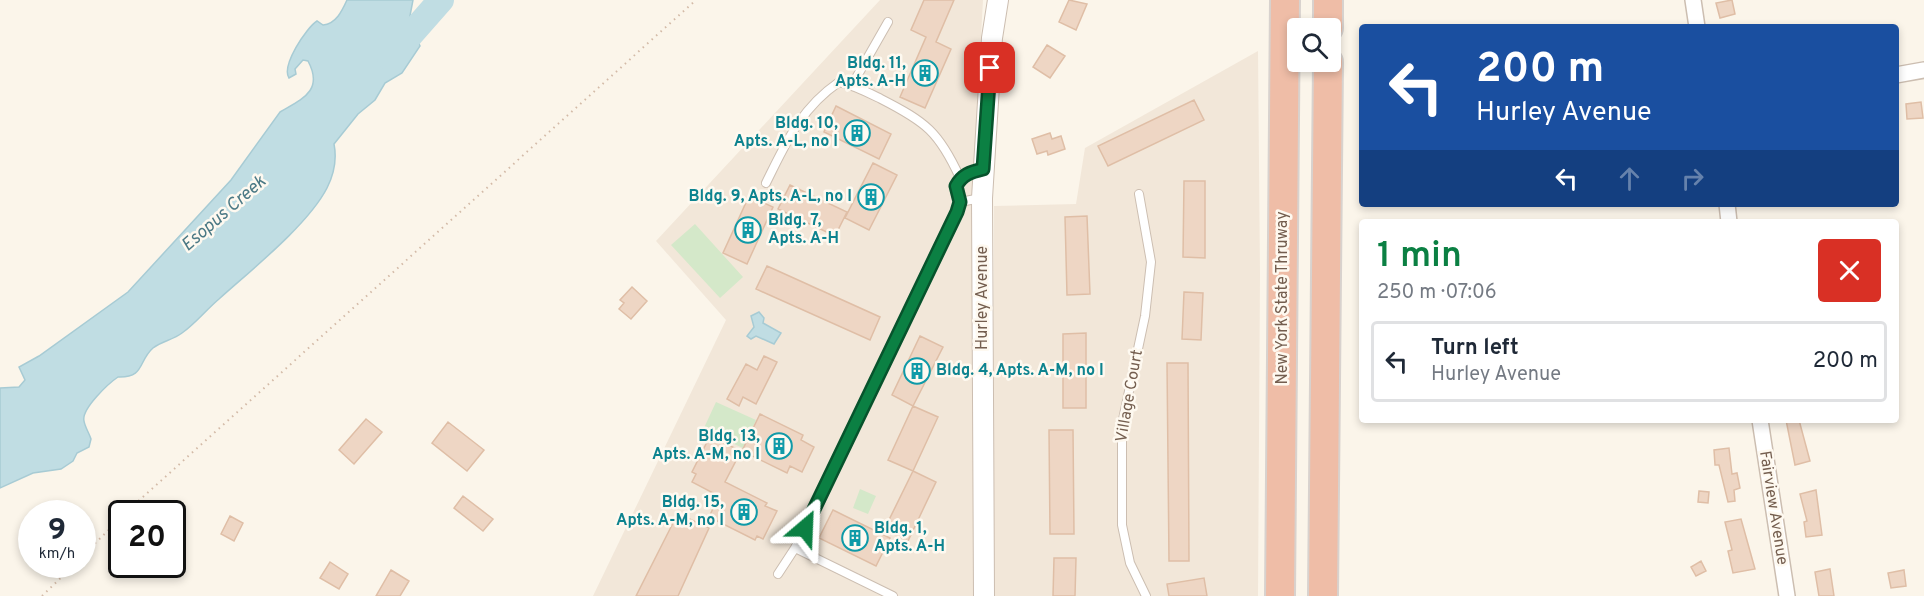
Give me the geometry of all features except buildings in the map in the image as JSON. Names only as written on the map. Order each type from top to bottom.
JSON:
[{"type":"highway","name":"New York State Thruway","points":[[1280,596],[1285,0]]},
{"type":"highway","points":[[1328,0],[1328,18]]},
{"type":"highway","points":[[1323,596],[1328,72]]},
{"type":"street","name":"Hurley Avenue","points":[[984,596],[982,198],[992,38],[998,0]]},
{"type":"street","points":[[1693,0],[1697,24]]},
{"type":"street","points":[[1899,74],[1924,70]]},
{"type":"street","name":"Fairview Avenue","points":[[1760,423],[1787,596]]},
{"type":"lane","points":[[852,85],[888,22]]},
{"type":"lane","points":[[766,183],[796,124],[818,97],[839,82],[852,85],[920,119],[938,137],[960,178]]},
{"type":"lane","points":[[778,574],[795,548],[875,385],[960,202],[956,186],[960,178],[970,172],[983,169]]},
{"type":"lane","name":"Village Court","points":[[1139,194],[1151,262],[1145,316],[1122,424],[1121,502],[1122,525],[1130,563],[1146,596]]},
{"type":"lane","points":[[960,202],[982,198]]},
{"type":"lane","points":[[795,548],[893,596]]},
{"type":"path","points":[[139,500],[696,0]]},
{"type":"path","points":[[96,542],[108,531]]},
{"type":"path","points":[[42,596],[61,578]]},
{"type":"shaded area","points":[[880,0],[983,0],[974,161],[974,596],[593,596],[726,320],[656,241]]},
{"type":"shaded area","points":[[1258,51],[1260,274],[1258,596],[994,596],[994,206],[1076,204],[1085,148]]},
{"type":"green space","points":[[695,224],[743,277],[720,298],[671,245]]},
{"type":"green space","points":[[716,402],[756,420],[743,448],[703,430]]},
{"type":"green space","points":[[860,489],[876,496],[868,514],[853,508]]},
{"type":"water","points":[[347,0],[413,0],[409,21],[420,46],[402,73],[385,83],[375,100],[358,114],[334,144],[333,172],[318,202],[278,247],[191,325],[179,335],[153,348],[133,375],[118,377],[108,385],[84,416],[91,439],[89,447],[77,453],[73,461],[61,469],[33,473],[0,488],[0,388],[19,387],[25,380],[19,367],[39,356],[128,292],[231,180],[280,112],[303,98],[312,87],[312,71],[308,61],[303,60],[295,69],[296,74],[289,78],[287,72],[291,57],[312,25],[317,21],[323,25],[335,20]]},
{"type":"water","points":[[759,312],[764,318],[763,323],[781,333],[774,344],[756,336],[751,339],[747,336],[754,327],[751,316]]},
{"type":"waterway","name":"Esopus Creek","points":[[390,58],[441,0]]},
{"type":"place","name":"Bldg. 11, Apts. A-H","points":[[925,73]]},
{"type":"place","name":"Bldg. 10, Apts. A-L, no I","points":[[857,133]]},
{"type":"place","name":"Bldg. 9, Apts. A-L, no I","points":[[871,197]]},
{"type":"place","name":"Bldg. 7, Apts. A-H","points":[[748,230]]},
{"type":"place","name":"Bldg. 4, Apts. A-M, no I","points":[[917,371]]},
{"type":"place","name":"Bldg. 13, Apts. A-M, no I","points":[[779,446]]},
{"type":"place","name":"Bldg. 15, Apts. A-M, no I","points":[[744,512]]},
{"type":"place","name":"Bldg. 1, Apts. A-H","points":[[855,538]]},
{"type":"route","points":[[805,528],[957,212],[960,202],[956,194],[956,186],[960,178],[970,172],[983,169],[990,68]]}]
